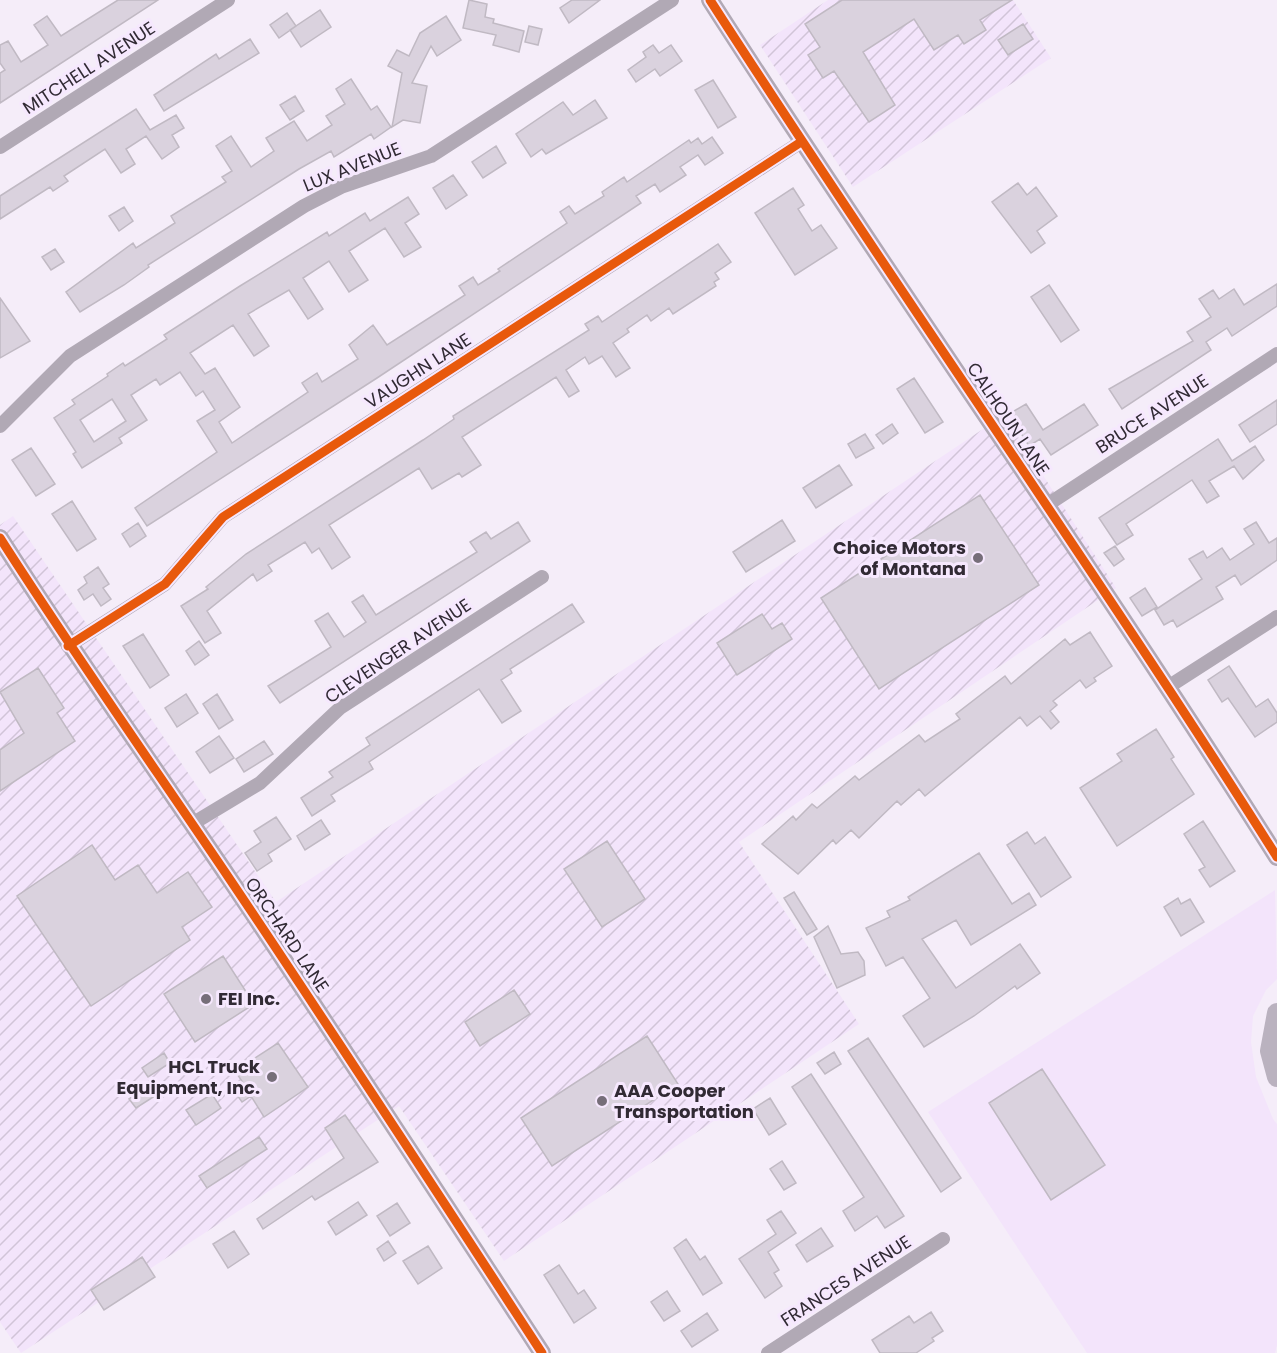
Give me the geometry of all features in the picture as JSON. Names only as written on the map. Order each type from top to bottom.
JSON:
[{"type":"main road","points":[[1277,1013],[1270,1051],[1277,1077]]},
{"type":"street","name":"MITCHELL AVENUE","points":[[0,147],[228,0]]},
{"type":"street","name":"LUX AVENUE","points":[[0,426],[70,356],[304,206],[341,187],[431,156],[672,0]]},
{"type":"street","name":"CALHOUN LANE","points":[[710,0],[801,142],[1168,687],[1277,857]]},
{"type":"street","name":"VAUGHN LANE","points":[[68,646],[165,584],[223,517],[801,142]]},
{"type":"street","name":"BRUCE AVENUE","points":[[1047,505],[1277,354]]},
{"type":"street","name":"ORCHARD LANE","points":[[0,538],[68,646],[192,824],[373,1092],[542,1353]]},
{"type":"street","name":"CLEVENGER AVENUE","points":[[192,824],[260,783],[340,708],[542,577]]},
{"type":"street","points":[[1168,687],[1277,617]]},
{"type":"street","name":"FRANCES AVENUE","points":[[768,1353],[943,1239]]},
{"type":"shaded area","points":[[828,0],[1013,0],[1051,58],[853,187],[760,45]]},
{"type":"shaded area","points":[[1004,415],[1116,588],[739,842],[859,1024],[504,1261],[399,1106],[21,1353],[0,1322],[0,525],[13,516],[276,902]]},
{"type":"shaded area","points":[[1275,890],[1277,979],[1266,990],[1253,1016],[1251,1042],[1256,1077],[1277,1124],[1277,1345],[1275,1353],[1087,1353],[928,1112]]},
{"type":"building","points":[[118,0],[158,0],[0,103],[0,73],[5,70],[0,63],[0,45],[8,41],[21,62],[48,45],[34,25],[47,16],[61,36]]},
{"type":"building","points":[[469,0],[487,4],[485,17],[494,19],[493,23],[524,31],[519,52],[493,45],[496,35],[463,28]]},
{"type":"building","points":[[572,0],[600,0],[569,23],[560,8]]},
{"type":"building","points":[[842,0],[1012,0],[980,20],[986,30],[964,44],[958,35],[934,50],[914,19],[863,52],[895,105],[869,122],[834,71],[823,78],[808,55],[820,47],[805,24]]},
{"type":"building","points":[[320,10],[331,27],[301,47],[290,30]]},
{"type":"building","points":[[287,13],[296,26],[279,38],[270,25]]},
{"type":"building","points":[[446,16],[461,40],[437,56],[431,46],[412,83],[427,86],[420,123],[403,120],[392,127],[402,73],[388,66],[397,50],[409,56],[420,33]]},
{"type":"building","points":[[1023,24],[1033,39],[1008,55],[998,40]]},
{"type":"building","points":[[529,26],[542,29],[538,45],[525,42]]},
{"type":"building","points":[[250,39],[259,53],[164,111],[154,95],[216,54],[219,59]]},
{"type":"building","points":[[653,45],[659,53],[671,45],[682,61],[660,76],[655,69],[636,82],[628,70],[646,57],[643,52]]},
{"type":"building","points":[[351,79],[371,110],[377,106],[391,127],[374,139],[371,134],[334,157],[331,151],[299,169],[148,265],[149,267],[124,285],[80,312],[66,292],[133,243],[136,248],[175,223],[171,216],[226,182],[222,177],[232,171],[216,146],[231,136],[251,167],[274,151],[266,138],[294,121],[307,141],[332,125],[326,116],[345,104],[336,89]]},
{"type":"building","points":[[713,80],[736,117],[718,128],[695,90]]},
{"type":"building","points":[[295,96],[304,111],[290,120],[280,105]]},
{"type":"building","points":[[595,100],[607,118],[546,154],[542,149],[531,157],[516,134],[563,102],[573,115]]},
{"type":"building","points":[[136,109],[150,130],[176,115],[184,128],[172,135],[179,147],[162,159],[146,136],[126,149],[135,164],[121,173],[105,149],[64,176],[68,181],[53,191],[50,187],[0,219],[0,196]]},
{"type":"building","points":[[712,137],[723,153],[705,165],[698,155],[680,167],[686,175],[660,192],[655,184],[636,196],[641,203],[377,378],[147,526],[135,508],[217,452],[197,421],[215,410],[203,391],[196,396],[180,372],[160,385],[156,379],[131,395],[147,420],[119,438],[122,443],[82,468],[73,454],[76,452],[54,418],[75,404],[72,400],[108,376],[107,374],[123,363],[125,366],[167,339],[164,335],[240,286],[327,232],[329,236],[365,213],[370,221],[408,197],[419,214],[405,223],[421,247],[404,257],[385,228],[349,251],[368,280],[349,292],[329,261],[303,278],[323,309],[308,319],[289,290],[248,314],[269,346],[254,356],[233,325],[190,353],[205,374],[215,368],[240,407],[219,422],[232,443],[308,392],[302,383],[317,373],[322,382],[358,359],[349,345],[373,325],[387,345],[465,295],[459,286],[473,277],[478,285],[567,223],[560,212],[569,206],[575,214],[604,196],[602,192],[624,177],[627,182],[689,140],[691,143],[698,138],[702,144]],"holes":[[[112,399],[126,421],[94,442],[80,420]]]},
{"type":"building","points":[[496,146],[506,163],[483,178],[472,162]]},
{"type":"building","points":[[453,175],[467,195],[446,209],[433,188]]},
{"type":"building","points":[[1018,183],[1027,195],[1036,187],[1057,216],[1037,231],[1045,243],[1031,253],[992,202]]},
{"type":"building","points":[[793,188],[804,205],[798,209],[812,231],[821,225],[837,248],[795,275],[755,213]]},
{"type":"building","points":[[124,207],[133,221],[119,231],[109,216]]},
{"type":"building","points":[[718,244],[731,262],[715,273],[719,279],[714,282],[716,286],[673,314],[669,308],[651,321],[647,315],[627,329],[629,332],[613,343],[630,368],[616,377],[602,356],[589,364],[585,357],[566,370],[579,391],[569,397],[556,377],[462,437],[481,465],[462,477],[459,473],[432,489],[419,468],[329,525],[350,557],[332,569],[319,548],[312,553],[305,542],[268,565],[272,571],[257,581],[253,574],[207,611],[221,633],[205,643],[181,606],[208,589],[206,587],[246,554],[423,440],[454,419],[453,416],[589,330],[585,324],[598,316],[602,322]]},
{"type":"building","points":[[55,249],[64,262],[51,270],[42,257]]},
{"type":"building","points":[[1277,284],[1277,306],[1232,336],[1227,328],[1206,342],[1211,350],[1122,409],[1109,389],[1193,341],[1187,332],[1211,317],[1199,299],[1213,290],[1219,299],[1234,289],[1244,305]]},
{"type":"building","points":[[1049,285],[1079,330],[1061,342],[1031,297]]},
{"type":"building","points":[[0,298],[30,341],[0,358]]},
{"type":"building","points":[[914,378],[943,422],[925,433],[897,389]]},
{"type":"building","points":[[1277,400],[1277,424],[1250,442],[1239,425]]},
{"type":"building","points":[[1026,404],[1043,430],[1084,404],[1098,425],[1051,455],[1040,439],[1029,446],[1009,414]]},
{"type":"building","points":[[892,424],[898,433],[883,444],[876,435]]},
{"type":"building","points":[[865,434],[874,448],[856,458],[848,444]]},
{"type":"building","points":[[1218,439],[1232,461],[1255,446],[1264,460],[1243,479],[1234,466],[1209,481],[1219,496],[1207,503],[1192,480],[1126,524],[1133,535],[1117,545],[1099,518]]},
{"type":"building","points":[[31,448],[55,484],[36,496],[12,460]]},
{"type":"building","points":[[839,465],[852,485],[816,508],[803,488]]},
{"type":"building","points":[[980,495],[1039,585],[879,689],[821,598]]},
{"type":"building","points":[[72,501],[96,539],[77,551],[52,514]]},
{"type":"building","points":[[782,520],[795,541],[746,572],[733,552]]},
{"type":"building","points":[[518,522],[530,541],[280,703],[268,686],[331,647],[315,621],[328,613],[344,637],[366,622],[352,602],[363,595],[376,615],[477,552],[470,542],[486,532],[491,539]]},
{"type":"building","points":[[1256,522],[1269,543],[1277,538],[1277,560],[1241,585],[1235,575],[1216,587],[1223,599],[1177,627],[1173,620],[1164,625],[1155,610],[1202,579],[1189,559],[1203,551],[1207,558],[1222,548],[1230,560],[1254,544],[1244,529]]},
{"type":"building","points":[[138,523],[146,536],[130,547],[122,534]]},
{"type":"building","points":[[1115,546],[1124,559],[1114,566],[1104,553]]},
{"type":"building","points":[[98,567],[109,584],[103,588],[111,599],[101,606],[93,594],[84,600],[78,590],[87,583],[84,577]]},
{"type":"building","points":[[1145,588],[1157,607],[1142,616],[1130,598]]},
{"type":"building","points":[[572,604],[584,622],[510,669],[512,673],[501,680],[521,711],[502,723],[479,689],[369,762],[373,769],[331,795],[335,801],[312,816],[301,798],[333,777],[329,772],[370,745],[366,738]]},
{"type":"building","points":[[762,614],[772,629],[782,623],[792,639],[737,675],[717,643]]},
{"type":"building","points":[[1090,632],[1112,666],[1094,678],[1096,681],[1086,688],[1080,680],[1053,701],[1057,705],[1050,711],[1059,722],[1051,729],[1040,716],[1027,726],[1020,717],[925,796],[919,789],[901,805],[897,801],[859,838],[851,830],[836,844],[833,840],[798,874],[762,844],[793,816],[796,820],[812,804],[817,808],[855,776],[859,780],[919,735],[925,742],[960,719],[956,714],[1005,676],[1011,684],[1065,639],[1070,645]]},
{"type":"building","points":[[143,634],[169,675],[150,688],[123,646]]},
{"type":"building","points":[[199,641],[209,655],[195,665],[186,651]]},
{"type":"building","points":[[1229,666],[1256,707],[1268,699],[1277,713],[1277,722],[1255,737],[1228,698],[1222,702],[1208,680]]},
{"type":"building","points":[[38,668],[64,708],[57,713],[75,741],[0,791],[0,750],[24,733],[0,692]]},
{"type":"building","points":[[186,694],[198,713],[177,727],[165,708]]},
{"type":"building","points":[[217,694],[233,720],[219,729],[203,704]]},
{"type":"building","points":[[1156,729],[1174,757],[1171,759],[1194,794],[1117,846],[1080,788],[1122,761],[1117,754]]},
{"type":"building","points":[[219,736],[234,758],[210,773],[196,752]]},
{"type":"building","points":[[264,741],[273,754],[244,772],[236,759]]},
{"type":"building","points":[[276,817],[291,839],[268,854],[272,861],[257,871],[245,853],[261,842],[254,831]]},
{"type":"building","points":[[321,820],[330,834],[305,850],[297,836]]},
{"type":"building","points":[[1203,821],[1235,871],[1210,887],[1199,870],[1205,867],[1184,834]]},
{"type":"building","points":[[1027,832],[1035,844],[1045,837],[1071,877],[1041,897],[1007,845]]},
{"type":"building","points":[[607,841],[645,899],[602,927],[564,869]]},
{"type":"building","points":[[92,845],[115,880],[138,865],[157,893],[188,872],[212,907],[182,927],[190,940],[91,1006],[17,896]]},
{"type":"building","points":[[979,853],[1012,904],[1029,893],[1036,905],[971,945],[956,920],[922,939],[956,988],[1020,944],[1040,973],[1017,989],[1015,986],[974,1016],[924,1047],[903,1016],[930,998],[903,957],[886,966],[866,928],[890,917],[887,911],[910,900],[908,897]]},
{"type":"building","points":[[794,892],[817,929],[807,935],[784,898]]},
{"type":"building","points":[[1178,898],[1181,904],[1190,899],[1204,922],[1181,936],[1164,907]]},
{"type":"building","points":[[828,926],[841,954],[858,952],[864,961],[865,975],[837,988],[814,937]]},
{"type":"building","points":[[223,956],[254,1004],[195,1042],[164,994]]},
{"type":"building","points":[[514,990],[530,1014],[480,1046],[465,1022]]},
{"type":"building","points":[[647,1036],[678,1084],[552,1166],[521,1118]]},
{"type":"building","points":[[868,1038],[961,1178],[941,1192],[848,1051]]},
{"type":"building","points":[[278,1043],[308,1087],[264,1117],[251,1096],[242,1102],[234,1091],[244,1084],[235,1071]]},
{"type":"building","points":[[834,1052],[841,1064],[825,1074],[817,1063]]},
{"type":"building","points":[[164,1053],[170,1063],[148,1077],[142,1068]]},
{"type":"building","points":[[1042,1069],[1105,1165],[1051,1200],[989,1103]]},
{"type":"building","points":[[811,1074],[904,1216],[885,1228],[877,1216],[855,1231],[843,1211],[864,1197],[792,1087]]},
{"type":"building","points":[[151,1084],[158,1094],[136,1108],[129,1099]]},
{"type":"building","points":[[212,1094],[221,1108],[196,1125],[186,1110]]},
{"type":"building","points":[[770,1098],[786,1124],[769,1135],[753,1109]]},
{"type":"building","points":[[345,1115],[378,1162],[315,1200],[312,1196],[263,1229],[257,1219],[344,1158],[325,1128]]},
{"type":"building","points":[[259,1137],[267,1149],[207,1188],[199,1176]]},
{"type":"building","points":[[782,1161],[796,1183],[784,1190],[770,1169]]},
{"type":"building","points":[[358,1202],[367,1215],[336,1235],[328,1222]]},
{"type":"building","points":[[397,1203],[410,1223],[390,1236],[377,1216]]},
{"type":"building","points":[[781,1211],[796,1233],[768,1252],[779,1270],[774,1273],[782,1286],[765,1298],[739,1259],[776,1234],[767,1220]]},
{"type":"building","points":[[821,1228],[833,1246],[807,1262],[796,1245]]},
{"type":"building","points":[[234,1231],[249,1254],[228,1268],[213,1244]]},
{"type":"building","points":[[686,1239],[700,1260],[705,1256],[722,1283],[703,1295],[674,1248]]},
{"type":"building","points":[[388,1241],[396,1253],[384,1261],[377,1249]]},
{"type":"building","points":[[428,1246],[442,1268],[418,1284],[403,1261]]},
{"type":"building","points":[[142,1257],[155,1277],[104,1310],[91,1290]]},
{"type":"building","points":[[559,1265],[578,1294],[584,1290],[596,1308],[574,1323],[544,1275]]},
{"type":"building","points":[[667,1291],[680,1311],[664,1321],[651,1302]]},
{"type":"building","points":[[931,1312],[943,1331],[932,1338],[934,1341],[916,1353],[880,1353],[872,1340],[909,1316],[914,1323]]},
{"type":"building","points":[[707,1313],[718,1330],[692,1347],[681,1331]]},
{"type":"cycle path","points":[[710,0],[851,215],[1137,641],[1277,857]]},
{"type":"cycle path","points":[[68,646],[165,584],[223,517],[801,142]]},
{"type":"cycle path","points":[[0,538],[309,998],[542,1353]]},
{"type":"place","name":"Choice Motors of Montana","points":[[978,558]]},
{"type":"place","name":"FEI Inc.","points":[[206,999]]},
{"type":"place","name":"HCL Truck Equipment, Inc.","points":[[272,1077]]},
{"type":"place","name":"AAA Cooper Transportation","points":[[602,1101]]}]
